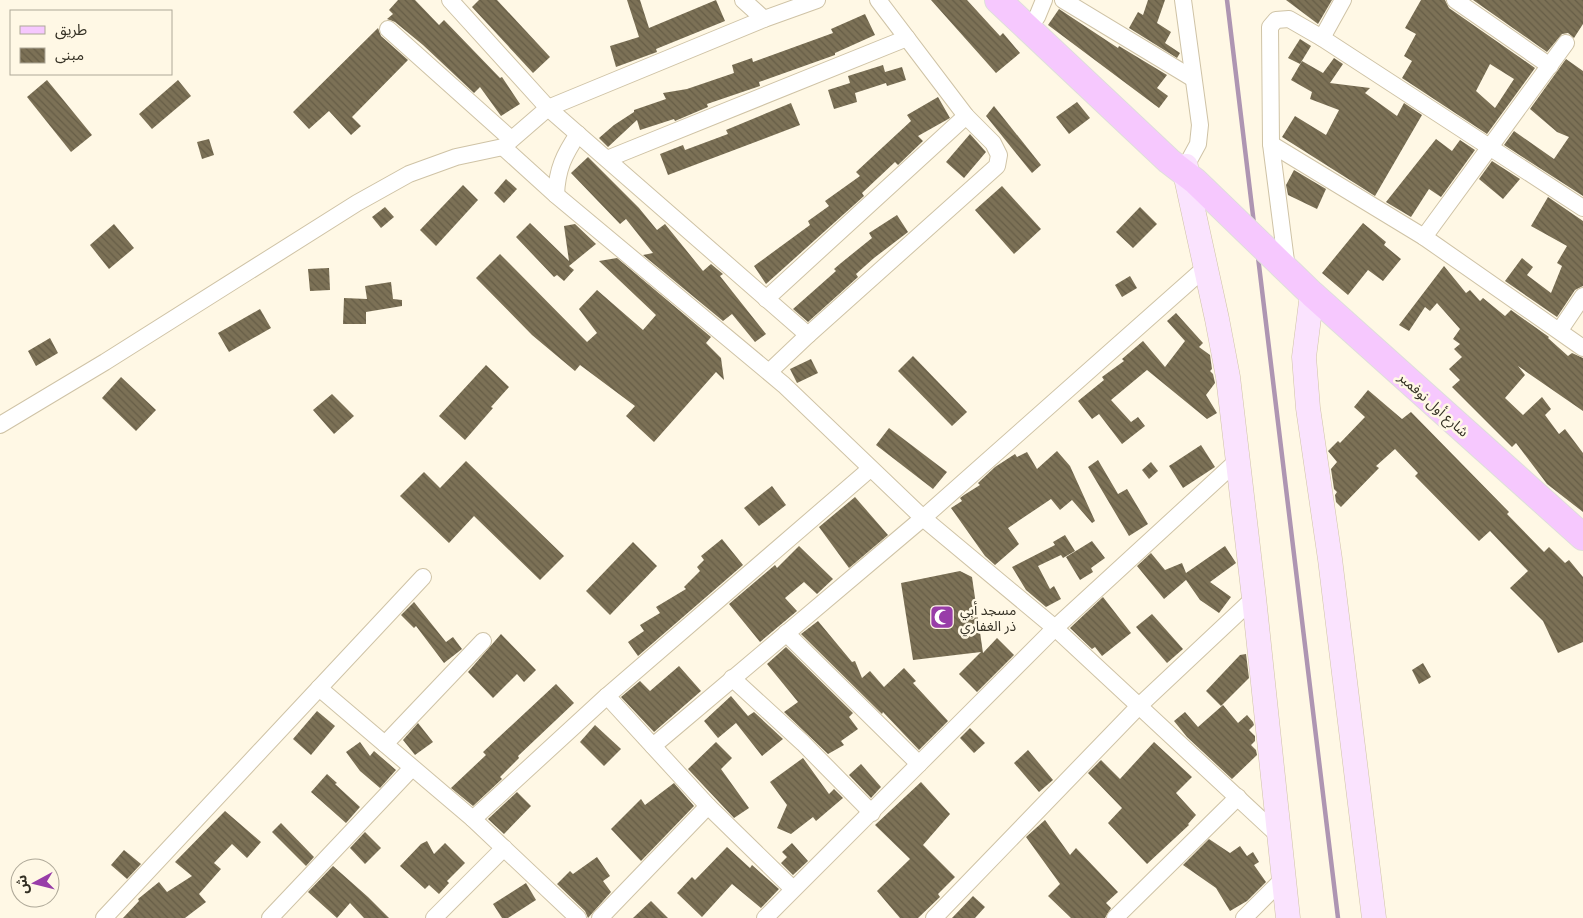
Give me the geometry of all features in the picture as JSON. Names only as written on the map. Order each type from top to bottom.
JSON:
[{"type":"main road","points":[[998,0],[1193,178]]},
{"type":"main road","points":[[1034,6],[1178,152],[1193,178]]},
{"type":"main road","name":"شارع أول نوفمبر","points":[[1193,178],[1312,294],[1583,537]]},
{"type":"street","points":[[450,0],[548,108],[808,335]]},
{"type":"street","points":[[743,0],[764,19]]},
{"type":"street","points":[[0,425],[400,179],[456,157],[507,143],[548,108],[764,19],[817,0]]},
{"type":"street","points":[[770,372],[808,335],[997,166],[999,155],[994,143],[966,116],[878,0]]},
{"type":"street","points":[[1063,0],[1192,78]]},
{"type":"street","points":[[1183,0],[1192,78],[1200,125],[1193,178],[1206,267],[1228,377],[1288,918]]},
{"type":"street","points":[[1322,38],[1343,0]]},
{"type":"street","points":[[1455,0],[1550,66]]},
{"type":"street","points":[[1287,269],[1271,144],[1270,27],[1276,20],[1289,19],[1322,38],[1583,208]]},
{"type":"street","points":[[388,28],[507,143],[556,195],[770,372],[923,518],[1055,628],[1280,837]]},
{"type":"street","points":[[606,159],[907,38]]},
{"type":"street","points":[[1424,237],[1566,43]]},
{"type":"street","points":[[766,299],[966,116]]},
{"type":"street","points":[[556,195],[557,174],[567,150],[578,134]]},
{"type":"street","points":[[1271,144],[1424,237],[1560,330],[1583,348]]},
{"type":"street","points":[[653,746],[923,518],[1206,267]]},
{"type":"street","points":[[1312,294],[1304,357],[1308,408],[1330,559],[1374,918]]},
{"type":"street","points":[[1560,330],[1583,296]]},
{"type":"street","points":[[764,918],[872,813],[1055,628],[1238,460]]},
{"type":"street","points":[[473,819],[607,696],[870,469]]},
{"type":"street","points":[[104,918],[423,577]]},
{"type":"street","points":[[934,918],[1140,705],[1254,598]]},
{"type":"street","points":[[786,633],[919,764]]},
{"type":"street","points":[[385,744],[484,641]]},
{"type":"street","points":[[732,678],[803,743],[872,813]]},
{"type":"street","points":[[319,688],[473,819],[578,918]]},
{"type":"street","points":[[607,696],[708,806],[794,889]]},
{"type":"street","points":[[270,918],[412,768]]},
{"type":"street","points":[[1115,918],[1238,797]]},
{"type":"street","points":[[600,918],[708,806]]},
{"type":"street","points":[[434,918],[504,848]]},
{"type":"street","points":[[1244,918],[1284,878]]},
{"type":"building","points":[[398,0],[415,0],[439,25],[444,20],[500,78],[502,77],[520,104],[501,116],[480,87],[474,93],[423,45],[395,22],[387,19],[393,14],[389,10]]},
{"type":"building","points":[[479,0],[497,0],[550,57],[533,73],[472,7]]},
{"type":"building","points":[[627,0],[640,0],[649,28],[716,0],[725,21],[656,49],[657,52],[616,67],[610,46],[639,37]]},
{"type":"building","points":[[931,0],[967,0],[1000,36],[1003,33],[1020,53],[996,73]]},
{"type":"building","points":[[1148,0],[1165,0],[1157,23],[1171,32],[1165,43],[1180,53],[1177,58],[1129,28],[1138,12],[1143,15]]},
{"type":"building","points":[[1286,0],[1332,0],[1318,24]]},
{"type":"building","points":[[1421,0],[1445,0],[1449,8],[1535,68],[1487,134],[1402,78],[1412,61],[1404,56],[1416,34],[1405,28]],"holes":[[[1490,64],[1514,79],[1495,108],[1476,91]]]},
{"type":"building","points":[[1473,0],[1583,0],[1583,24],[1574,38],[1568,33],[1562,34],[1547,52]]},
{"type":"building","points":[[1059,9],[1118,48],[1119,46],[1167,75],[1157,88],[1168,96],[1159,108],[1048,25]]},
{"type":"building","points":[[865,14],[875,35],[835,53],[835,55],[759,82],[760,86],[707,104],[708,107],[675,121],[674,119],[640,130],[637,120],[608,147],[599,138],[634,112],[634,110],[666,99],[663,93],[687,89],[734,73],[732,65],[752,58],[753,62],[833,33],[831,29]]},
{"type":"building","points":[[378,28],[381,36],[408,60],[352,117],[361,126],[351,135],[329,111],[309,129],[293,112]]},
{"type":"building","points":[[1300,39],[1311,46],[1300,64],[1288,58]]},
{"type":"building","points":[[1334,58],[1343,64],[1330,83],[1370,88],[1365,93],[1397,116],[1404,103],[1422,115],[1375,196],[1282,137],[1295,116],[1326,135],[1339,110],[1310,99],[1312,92],[1291,80],[1302,61],[1323,73]]},
{"type":"building","points":[[1566,59],[1583,71],[1583,196],[1504,145],[1514,131],[1554,159],[1569,137],[1557,132],[1530,109]]},
{"type":"building","points":[[883,65],[885,72],[902,67],[906,80],[887,86],[886,83],[855,93],[857,102],[834,109],[828,90],[850,83],[848,76]]},
{"type":"building","points":[[47,80],[92,135],[71,152],[27,97]]},
{"type":"building","points":[[178,80],[191,96],[152,129],[139,114]]},
{"type":"building","points":[[938,97],[950,118],[918,136],[923,141],[898,165],[895,162],[862,193],[864,196],[766,284],[754,266],[810,225],[808,221],[829,206],[825,201],[860,176],[856,172],[911,121],[907,115]]},
{"type":"building","points":[[1077,102],[1090,118],[1069,134],[1056,117]]},
{"type":"building","points":[[791,103],[800,125],[668,175],[660,154],[683,145],[685,150],[728,134],[726,130]]},
{"type":"building","points":[[994,106],[1041,165],[1032,173],[986,116]]},
{"type":"building","points":[[970,134],[986,152],[964,178],[946,162]]},
{"type":"building","points":[[209,139],[214,155],[202,159],[197,142]]},
{"type":"building","points":[[1436,139],[1452,151],[1460,140],[1475,150],[1441,197],[1429,189],[1411,217],[1386,202]]},
{"type":"building","points":[[588,157],[639,208],[657,230],[665,224],[703,271],[711,264],[723,274],[720,276],[766,334],[755,342],[732,314],[723,321],[643,255],[653,253],[626,219],[620,224],[571,173]]},
{"type":"building","points":[[1492,161],[1520,179],[1503,199],[1479,179]]},
{"type":"building","points":[[1294,170],[1326,189],[1317,209],[1288,195],[1286,185]]},
{"type":"building","points":[[506,179],[517,189],[504,203],[494,193]]},
{"type":"building","points":[[463,185],[478,200],[436,246],[420,230]]},
{"type":"building","points":[[1002,186],[1041,229],[1014,254],[975,210]]},
{"type":"building","points":[[1548,197],[1583,221],[1583,286],[1575,290],[1557,317],[1505,281],[1522,258],[1533,267],[1527,275],[1551,293],[1562,266],[1557,263],[1567,246],[1531,226]]},
{"type":"building","points":[[385,207],[394,217],[381,228],[372,217]]},
{"type":"building","points":[[1140,207],[1157,224],[1133,248],[1116,232]]},
{"type":"building","points":[[897,215],[908,232],[856,274],[858,277],[808,322],[793,309],[836,271],[834,269],[872,238],[869,233]]},
{"type":"building","points":[[530,223],[569,261],[564,226],[575,224],[596,244],[569,266],[574,270],[564,281],[557,275],[554,277],[516,237]]},
{"type":"building","points":[[1363,223],[1386,242],[1384,245],[1401,259],[1383,281],[1368,270],[1348,295],[1322,273]]},
{"type":"building","points":[[114,224],[134,248],[109,269],[90,245]]},
{"type":"building","points":[[500,254],[587,342],[597,333],[579,309],[597,290],[643,330],[656,315],[599,261],[617,258],[711,337],[706,343],[721,358],[724,380],[716,372],[654,442],[626,416],[635,406],[580,365],[575,371],[532,335],[476,278]]},
{"type":"building","points":[[1444,266],[1466,293],[1470,290],[1480,301],[1483,298],[1505,316],[1511,310],[1549,337],[1568,356],[1572,353],[1583,358],[1583,411],[1518,366],[1525,375],[1505,398],[1523,415],[1542,397],[1551,409],[1545,415],[1559,434],[1565,429],[1583,453],[1583,512],[1547,484],[1516,443],[1512,447],[1452,387],[1460,380],[1449,369],[1462,357],[1454,349],[1460,344],[1453,339],[1460,329],[1437,303],[1430,311],[1425,307],[1409,331],[1399,325]]},
{"type":"building","points":[[329,268],[330,290],[310,291],[308,269]]},
{"type":"building","points":[[1130,276],[1137,288],[1122,297],[1115,285]]},
{"type":"building","points":[[391,282],[393,299],[402,300],[402,306],[366,312],[366,324],[343,324],[344,298],[367,299],[365,286]]},
{"type":"building","points":[[260,309],[271,328],[229,352],[218,333]]},
{"type":"building","points":[[1176,313],[1203,343],[1199,347],[1210,355],[1212,369],[1210,371],[1213,374],[1215,383],[1206,395],[1217,413],[1207,419],[1147,370],[1111,400],[1131,422],[1138,417],[1145,426],[1122,444],[1099,414],[1092,419],[1078,401],[1104,380],[1102,377],[1124,361],[1122,359],[1143,341],[1165,367],[1185,341],[1167,321]]},
{"type":"building","points":[[50,338],[58,353],[36,366],[28,351]]},
{"type":"building","points":[[913,356],[967,412],[952,426],[898,371]]},
{"type":"building","points":[[811,359],[818,373],[797,383],[790,369]]},
{"type":"building","points":[[486,365],[509,387],[465,440],[439,416]]},
{"type":"building","points":[[121,377],[156,410],[136,431],[102,398]]},
{"type":"building","points":[[1368,390],[1402,419],[1411,412],[1509,512],[1507,514],[1544,552],[1549,547],[1565,563],[1569,560],[1583,577],[1583,642],[1558,653],[1543,621],[1510,588],[1528,571],[1490,531],[1479,541],[1415,476],[1418,473],[1395,449],[1376,466],[1379,468],[1341,507],[1336,502],[1335,495],[1337,492],[1334,489],[1331,469],[1337,462],[1328,451],[1338,441],[1340,443],[1365,417],[1354,407]]},
{"type":"building","points":[[332,394],[354,416],[334,434],[313,410]]},
{"type":"building","points":[[889,428],[947,472],[933,489],[876,445]]},
{"type":"building","points":[[1201,445],[1215,467],[1183,488],[1169,466]]},
{"type":"building","points":[[1057,451],[1070,466],[1095,521],[1092,523],[1072,500],[1060,510],[1051,499],[1008,528],[1019,544],[995,565],[985,556],[951,508],[962,501],[960,498],[980,485],[978,483],[995,467],[1015,454],[1017,457],[1027,452],[1037,469]]},
{"type":"building","points":[[1098,460],[1118,494],[1127,489],[1148,524],[1129,536],[1088,467]]},
{"type":"building","points":[[466,461],[564,556],[540,580],[474,516],[449,543],[400,496],[424,472],[440,488]]},
{"type":"building","points":[[1151,462],[1158,471],[1149,479],[1142,470]]},
{"type":"building","points":[[772,486],[786,505],[759,526],[744,508]]},
{"type":"building","points":[[855,497],[888,535],[849,568],[819,527]]},
{"type":"building","points":[[1065,535],[1075,551],[1063,558],[1061,555],[1038,566],[1050,589],[1054,586],[1061,599],[1046,607],[1026,590],[1012,567],[1055,545],[1053,542]]},
{"type":"building","points":[[722,539],[743,565],[638,656],[628,642],[644,631],[640,625],[660,613],[656,607],[686,589],[684,587],[700,571],[697,567],[704,560],[701,556]]},
{"type":"building","points":[[1092,541],[1105,558],[1091,568],[1093,572],[1080,580],[1066,557]]},
{"type":"building","points":[[633,542],[657,566],[610,615],[586,591]]},
{"type":"building","points":[[799,546],[833,579],[817,594],[804,582],[785,598],[797,611],[760,642],[729,604],[775,565],[777,568]]},
{"type":"building","points":[[1225,546],[1236,563],[1210,582],[1231,597],[1219,613],[1200,600],[1186,580],[1164,599],[1137,566],[1151,553],[1165,570],[1182,563],[1186,573]]},
{"type":"building","name":"مسجد أبي ذر الغفاري","points":[[960,571],[972,577],[983,653],[997,638],[1014,655],[977,692],[959,674],[981,652],[913,660],[901,583]]},
{"type":"building","points":[[1103,597],[1131,633],[1102,656],[1095,647],[1092,649],[1070,628]]},
{"type":"building","points":[[414,602],[446,642],[453,637],[462,649],[444,663],[416,626],[414,628],[401,615]]},
{"type":"building","points":[[1152,614],[1183,649],[1167,663],[1136,627]]},
{"type":"building","points":[[818,621],[852,662],[855,661],[862,678],[870,671],[884,687],[904,668],[916,681],[913,683],[948,721],[919,750],[883,712],[882,714],[801,634]]},
{"type":"building","points":[[501,634],[536,670],[524,682],[517,674],[493,698],[468,672]]},
{"type":"building","points":[[786,647],[853,713],[849,717],[858,729],[841,741],[844,745],[828,754],[784,712],[798,702],[767,664]]},
{"type":"building","points":[[1246,654],[1249,678],[1221,706],[1206,691],[1240,655]]},
{"type":"building","points":[[1423,663],[1431,677],[1419,684],[1412,670]]},
{"type":"building","points":[[679,666],[701,691],[654,732],[621,697],[640,681],[650,691]]},
{"type":"building","points":[[556,684],[574,703],[518,756],[519,758],[500,777],[502,779],[473,806],[451,788],[486,755],[483,752]]},
{"type":"building","points":[[731,696],[748,716],[754,712],[783,739],[762,756],[736,723],[718,738],[704,721]]},
{"type":"building","points":[[1223,705],[1238,723],[1247,715],[1254,725],[1249,730],[1255,736],[1255,741],[1251,745],[1256,750],[1257,755],[1232,779],[1187,737],[1174,721],[1185,712],[1198,727]]},
{"type":"building","points":[[317,711],[335,726],[311,755],[293,739]]},
{"type":"building","points":[[418,723],[433,742],[415,755],[403,740]]},
{"type":"building","points":[[595,725],[621,749],[604,766],[580,742]]},
{"type":"building","points":[[970,728],[985,743],[974,753],[960,738]]},
{"type":"building","points":[[360,742],[370,756],[374,751],[396,770],[380,788],[360,771],[346,752]]},
{"type":"building","points":[[716,742],[732,758],[721,769],[749,808],[734,818],[688,769]]},
{"type":"building","points":[[1154,742],[1192,777],[1176,793],[1196,815],[1189,825],[1147,864],[1108,823],[1122,808],[1088,773],[1101,760],[1120,779]]},
{"type":"building","points":[[1028,750],[1053,780],[1039,792],[1014,763]]},
{"type":"building","points":[[803,758],[829,794],[834,789],[843,798],[816,821],[813,817],[791,834],[777,828],[787,805],[770,782]]},
{"type":"building","points":[[861,764],[881,787],[871,798],[849,775]]},
{"type":"building","points":[[327,774],[360,807],[346,823],[311,792]]},
{"type":"building","points":[[921,782],[950,814],[923,845],[955,877],[938,894],[940,897],[918,918],[900,918],[877,891],[910,859],[875,825]]},
{"type":"building","points":[[674,783],[694,806],[641,861],[611,829],[641,799],[645,805]]},
{"type":"building","points":[[517,792],[531,806],[504,834],[488,819]]},
{"type":"building","points":[[225,811],[261,842],[247,858],[232,844],[214,863],[221,869],[199,894],[206,902],[185,918],[123,918],[139,901],[138,899],[159,882],[167,892],[192,876],[175,862]]},
{"type":"building","points":[[1045,820],[1070,855],[1076,848],[1118,892],[1106,903],[1111,908],[1105,918],[1071,918],[1048,896],[1060,884],[1026,837]]},
{"type":"building","points":[[281,823],[314,857],[306,866],[272,832]]},
{"type":"building","points":[[365,832],[381,848],[365,864],[350,848]]},
{"type":"building","points":[[1209,839],[1230,853],[1240,846],[1247,856],[1253,852],[1259,862],[1254,865],[1266,882],[1247,901],[1230,911],[1216,888],[1183,865]]},
{"type":"building","points":[[427,841],[434,854],[445,843],[465,863],[447,881],[449,883],[439,894],[429,885],[425,889],[400,866],[421,844]]},
{"type":"building","points":[[792,843],[808,861],[793,875],[781,863],[787,857],[782,852]]},
{"type":"building","points":[[727,847],[750,868],[752,865],[779,889],[761,908],[732,884],[702,917],[677,893],[692,877],[695,880]]},
{"type":"building","points":[[124,850],[141,864],[127,879],[111,865]]},
{"type":"building","points":[[597,857],[610,876],[603,881],[611,892],[588,918],[585,911],[557,884],[570,871],[573,874]]},
{"type":"building","points":[[333,866],[389,918],[364,918],[350,903],[337,918],[308,892]]},
{"type":"building","points":[[526,883],[536,900],[508,918],[502,918],[493,904]]},
{"type":"building","points":[[973,896],[985,907],[975,918],[952,918]]},
{"type":"building","points":[[651,901],[668,918],[633,918]]},
{"type":"waterway","points":[[1227,0],[1254,224]]},
{"type":"waterway","points":[[1258,257],[1338,918]]},
{"type":"place","name":"مسجد أبي ذر الغفاري","points":[[942,617]]}]
